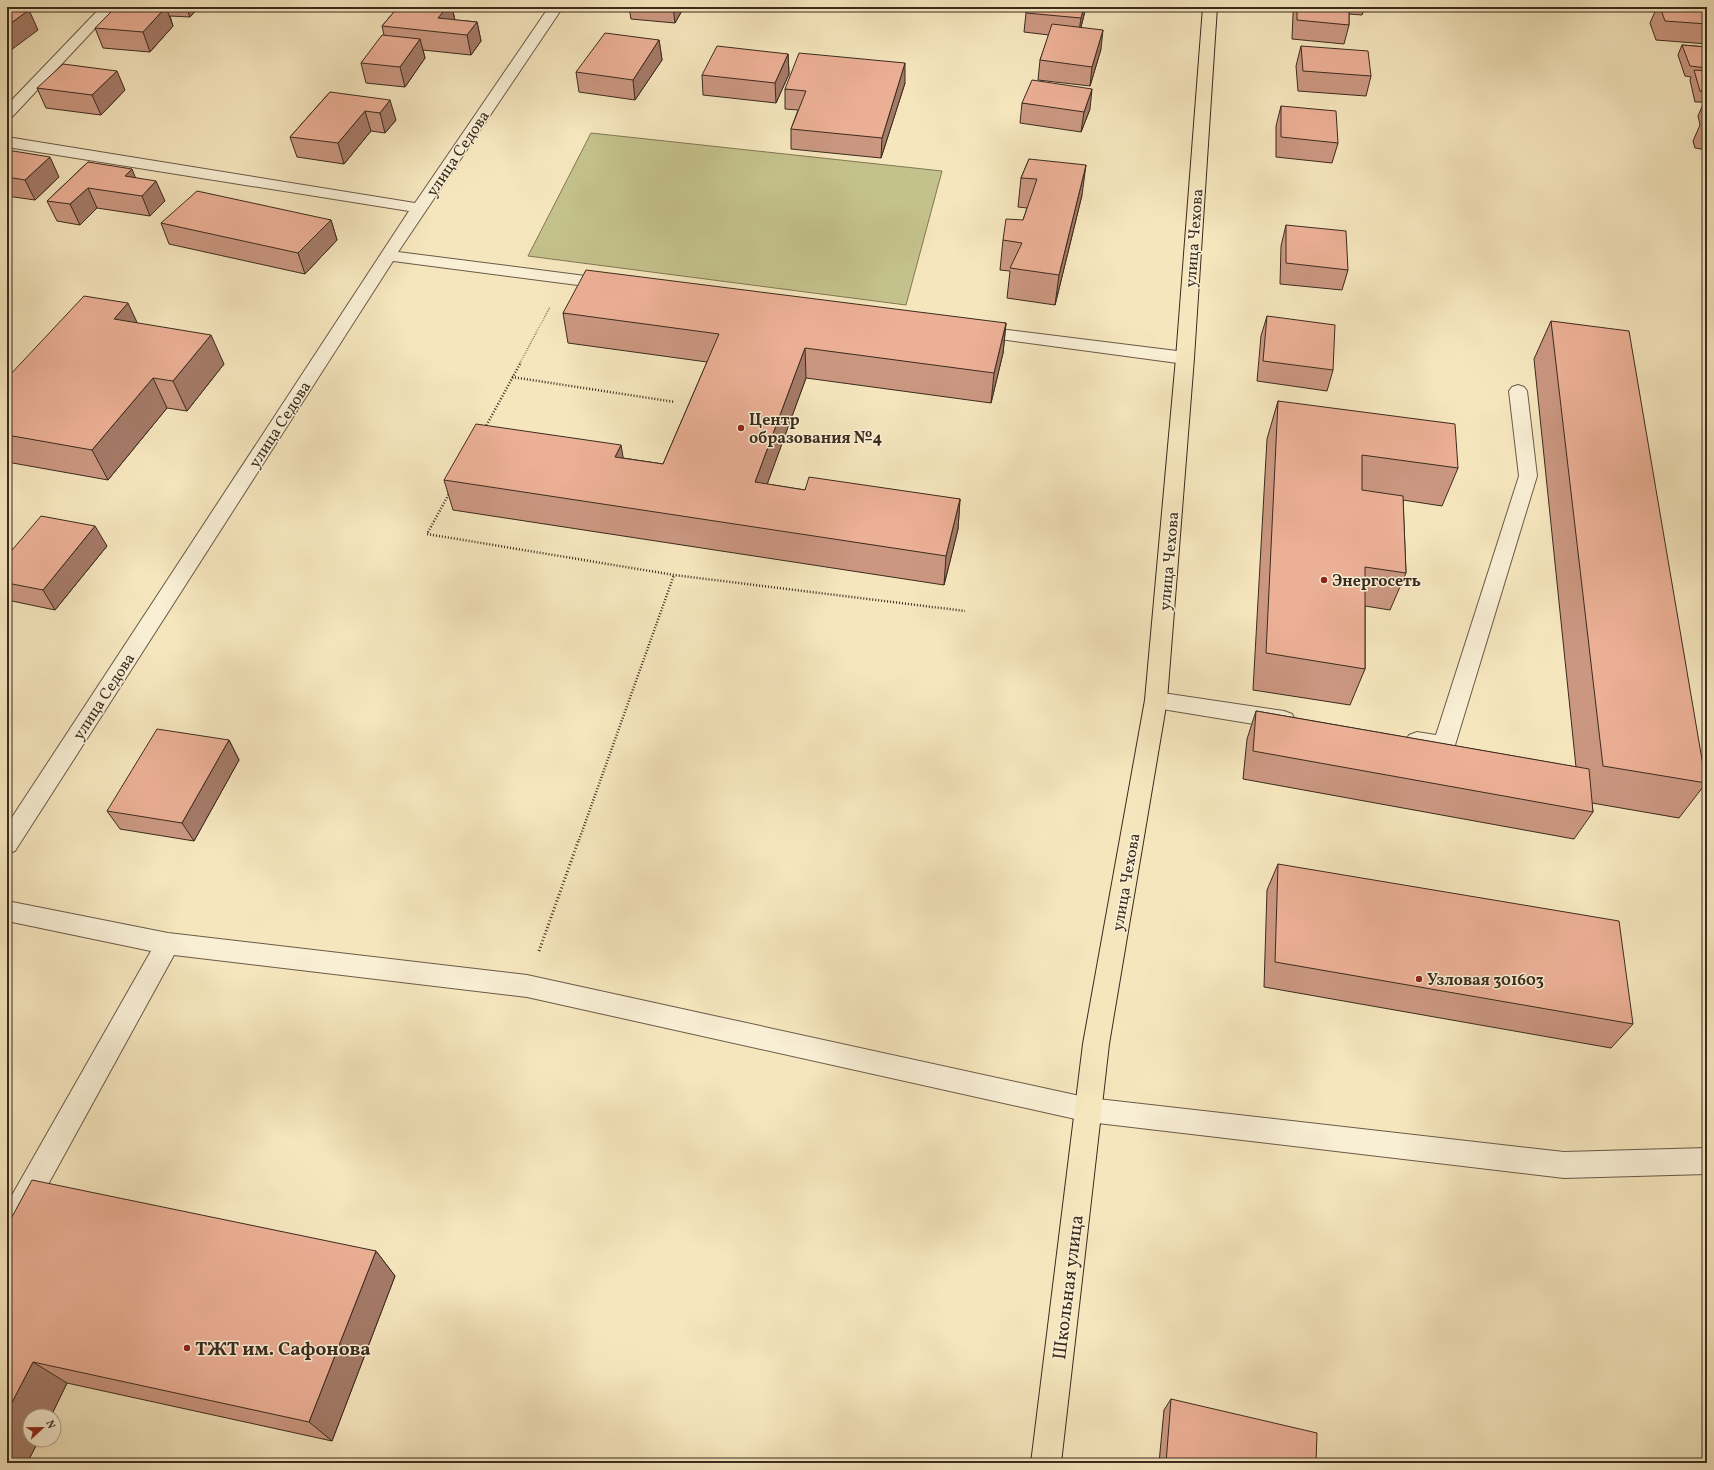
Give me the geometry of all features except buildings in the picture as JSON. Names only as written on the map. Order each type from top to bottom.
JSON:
[{"type":"main road","name":"улица Чехова","points":[[1089,1110],[1096,1044],[1156,700],[1185,358],[1210,7]]},
{"type":"main road","name":"Школьная улица","points":[[1046,1463],[1089,1110]]},
{"type":"street","points":[[7,114],[108,7]]},
{"type":"street","name":"улица Седова","points":[[7,844],[419,208],[556,7]]},
{"type":"street","points":[[7,142],[419,208]]},
{"type":"street","points":[[388,256],[628,286]]},
{"type":"street","points":[[957,329],[1185,358]]},
{"type":"street","points":[[1398,738],[1444,745],[1528,476],[1518,391]]},
{"type":"street","points":[[1156,700],[1305,724]]},
{"type":"street","points":[[7,911],[168,944],[527,986],[1089,1110],[1564,1165],[1707,1161]]},
{"type":"street","points":[[7,1231],[168,944]]},
{"type":"path","points":[[482,432],[565,278]]},
{"type":"path","points":[[512,377],[675,402]]},
{"type":"path","points":[[453,486],[427,534],[674,575],[965,611]]},
{"type":"path","points":[[527,986],[674,575]]},
{"type":"shaded area","points":[[591,133],[942,171],[906,305],[528,256]]},
{"type":"place","name":"Центр образования №4","points":[[741,428]]},
{"type":"place","name":"Энергосеть","points":[[1324,580]]},
{"type":"place","name":"Узловая 301603","points":[[1419,979]]},
{"type":"place","name":"ТЖТ им. Сафонова","points":[[187,1348]]}]
